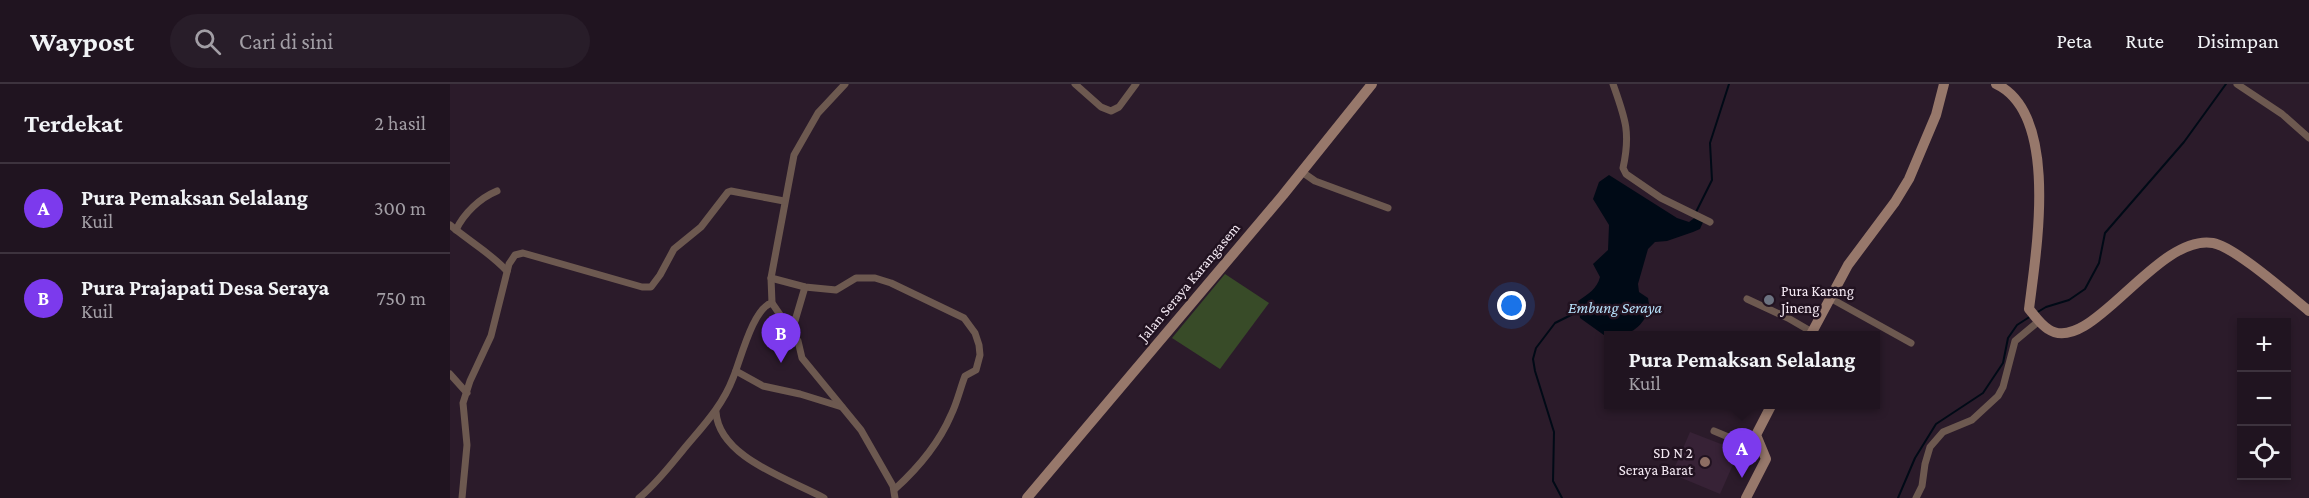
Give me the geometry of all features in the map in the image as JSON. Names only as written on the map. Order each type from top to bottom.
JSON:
[{"type":"street","points":[[844,84],[818,113],[792,160],[771,278],[772,303],[798,340],[802,358],[861,430],[895,489],[895,498]]},
{"type":"street","points":[[1075,84],[1101,107],[1111,111],[1119,107],[1136,84]]},
{"type":"street","name":"Jalan Seraya Karangasem","points":[[1027,498],[1302,172],[1372,84]]},
{"type":"street","points":[[1612,84],[1623,110],[1626,129],[1628,151],[1623,168],[1626,174],[1661,198],[1710,222]]},
{"type":"street","points":[[1996,84],[2019,101],[2026,113],[2036,153],[2040,219],[2029,309],[2049,330],[2065,334],[2084,327],[2174,252],[2203,242],[2219,244],[2259,271],[2309,311]]},
{"type":"street","points":[[1813,331],[1848,265],[1895,202],[1909,179],[1926,141],[1946,85]]},
{"type":"street","points":[[2238,85],[2282,114],[2309,138]]},
{"type":"street","points":[[1302,172],[1315,181],[1388,208]]},
{"type":"street","points":[[497,191],[477,204],[453,227],[483,248],[507,270]]},
{"type":"street","points":[[462,498],[467,445],[462,408],[491,336],[507,270],[515,255],[523,253],[642,287],[651,287],[655,284],[674,249],[701,227],[728,192],[784,201]]},
{"type":"street","points":[[771,278],[805,287],[836,290],[856,278],[884,280],[960,315],[978,339],[980,350],[976,370],[965,376],[947,424],[921,461],[895,489]]},
{"type":"street","points":[[792,331],[805,287]]},
{"type":"street","points":[[1830,298],[1911,343]]},
{"type":"street","points":[[1747,299],[1788,318],[1807,331]]},
{"type":"street","points":[[639,498],[657,481],[716,412],[736,371],[742,348],[762,307],[772,303]]},
{"type":"street","points":[[1916,498],[1922,486],[1930,447],[1943,432],[1972,420],[1998,396],[2015,341],[2038,320]]},
{"type":"street","points":[[736,371],[763,386],[800,394],[844,408]]},
{"type":"street","points":[[450,374],[467,393]]},
{"type":"street","points":[[1746,498],[1766,459],[1757,442],[1756,432],[1770,409]]},
{"type":"street","points":[[716,412],[720,431],[733,446],[779,477],[824,498]]},
{"type":"street","points":[[1714,431],[1738,441],[1757,442]]},
{"type":"shaded area","name":"SD N 2 Seraya Barat","points":[[1690,432],[1739,451],[1720,494],[1672,474]]},
{"type":"green space","points":[[1225,274],[1269,303],[1220,369],[1172,338]]},
{"type":"water","name":"Embung Seraya","points":[[1609,175],[1677,218],[1689,222],[1697,216],[1704,220],[1700,229],[1667,241],[1655,242],[1648,249],[1638,284],[1639,292],[1648,298],[1650,310],[1634,330],[1604,331],[1604,335],[1580,318],[1578,301],[1597,285],[1600,277],[1593,264],[1608,250],[1609,225],[1593,199],[1599,182]]},
{"type":"waterway","points":[[1696,212],[1712,180],[1710,143],[1729,84]]},
{"type":"waterway","points":[[2036,313],[2046,307],[2069,300],[2085,289],[2099,263],[2105,233],[2184,142],[2226,84]]},
{"type":"waterway","points":[[1562,498],[1553,481],[1554,432],[1533,359],[1536,348],[1555,323],[1579,311]]},
{"type":"waterway","points":[[1898,498],[1915,458],[1936,424],[1983,393],[2003,363],[2008,338],[2017,325],[2031,316]]},
{"type":"place","name":"Pura Karang Jineng","points":[[1769,300]]},
{"type":"place","name":"Pura Prajapati Desa Seraya","points":[[781,363]]},
{"type":"place","name":"SD N 2 Seraya Barat","points":[[1705,462]]},
{"type":"place","name":"Pura Pemaksan Selalang","points":[[1742,478]]}]
